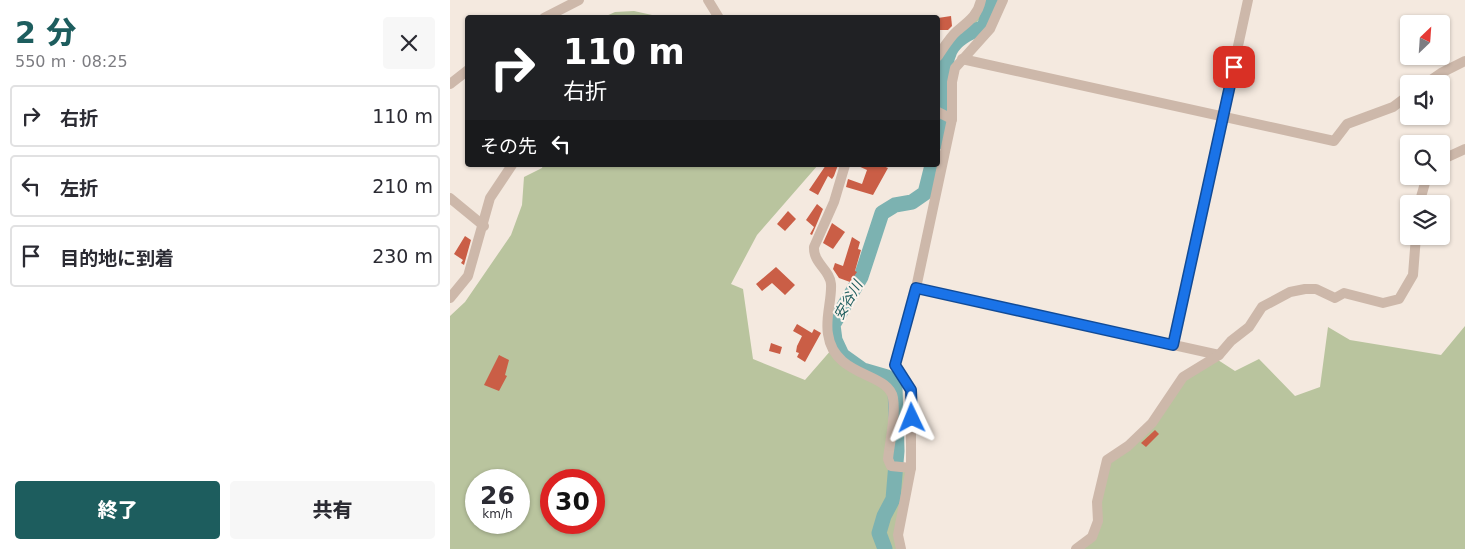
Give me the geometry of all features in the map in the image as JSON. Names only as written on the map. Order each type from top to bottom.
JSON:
[{"type":"street","points":[[550,15],[579,0]]},
{"type":"street","points":[[708,0],[717,15]]},
{"type":"street","points":[[940,53],[957,31],[970,22],[979,9],[981,0]]},
{"type":"street","points":[[901,549],[898,535],[909,468],[911,390],[895,365],[916,288],[951,119],[952,82],[955,68],[990,29],[1003,0]]},
{"type":"street","points":[[1173,345],[1248,0]]},
{"type":"street","points":[[962,59],[1334,141],[1346,124],[1394,107],[1400,102]]},
{"type":"street","points":[[1437,75],[1465,61]]},
{"type":"street","points":[[450,84],[465,72]]},
{"type":"street","points":[[940,113],[951,119]]},
{"type":"street","points":[[1450,156],[1465,149]]},
{"type":"street","points":[[450,298],[468,276],[484,226],[490,198],[511,167]]},
{"type":"street","points":[[844,167],[834,202],[813,253],[831,284],[828,334],[840,361],[848,367],[881,382],[890,391],[893,406],[888,459],[891,466],[909,468]]},
{"type":"street","points":[[450,198],[484,226]]},
{"type":"street","points":[[1076,549],[1092,537],[1098,521],[1098,502],[1107,460],[1128,446],[1152,423],[1183,377],[1219,355],[1231,341],[1249,327],[1262,307],[1290,292],[1316,289],[1335,298],[1344,294],[1383,303],[1399,299],[1412,275],[1415,245]]},
{"type":"street","points":[[916,288],[1219,355]]},
{"type":"green space","points":[[984,0],[988,0],[979,20],[959,36],[945,53],[941,112],[940,57]]},
{"type":"green space","points":[[634,11],[652,15],[608,15],[615,12]]},
{"type":"green space","points":[[542,167],[816,167],[757,235],[731,284],[743,289],[753,359],[805,380],[832,349],[882,385],[890,395],[886,458],[907,471],[898,549],[450,549],[450,316],[465,302],[511,235],[522,205],[524,177]]},
{"type":"green space","points":[[1465,326],[1465,549],[1079,549],[1095,536],[1108,462],[1129,449],[1186,377],[1218,360],[1235,371],[1259,359],[1295,396],[1320,387],[1328,327],[1350,340],[1441,355]]},
{"type":"building","points":[[951,16],[952,26],[948,30],[940,30],[940,18]]},
{"type":"building","points":[[825,167],[837,167],[832,179],[828,176],[818,195],[809,190]]},
{"type":"building","points":[[860,167],[888,168],[873,195],[846,187],[848,179],[862,184],[867,170]]},
{"type":"building","points":[[817,204],[823,209],[812,235],[810,234],[814,227],[806,220]]},
{"type":"building","points":[[788,211],[796,219],[785,231],[777,224]]},
{"type":"building","points":[[832,223],[845,232],[833,249],[823,243]]},
{"type":"building","points":[[465,236],[471,240],[464,265],[461,263],[463,260],[454,254]]},
{"type":"building","points":[[852,237],[860,242],[858,249],[861,250],[855,271],[857,272],[850,282],[839,278],[833,269],[835,263],[843,266]]},
{"type":"building","points":[[776,267],[795,285],[785,295],[772,283],[762,291],[756,284]]},
{"type":"building","points":[[797,324],[812,333],[814,329],[821,333],[805,362],[797,357],[799,353],[796,352],[797,346],[802,336],[793,331]]},
{"type":"building","points":[[771,343],[782,347],[780,354],[769,351]]},
{"type":"building","points":[[499,355],[509,360],[505,375],[507,376],[499,391],[484,385]]},
{"type":"building","points":[[1155,430],[1159,434],[1146,447],[1141,443]]},
{"type":"waterway","name":"安谷川","points":[[940,135],[946,108],[947,58],[951,49],[958,41],[984,27],[993,0]]},
{"type":"waterway","name":"安谷川","points":[[885,549],[879,533],[884,516],[893,499],[897,451],[895,387],[887,377],[863,370],[842,355],[835,340],[833,325],[861,277],[882,213],[895,205],[912,202],[925,193],[932,167]]},
{"type":"route","points":[[912,418],[911,390],[895,365],[916,288],[1173,345],[1234,67]]}]
